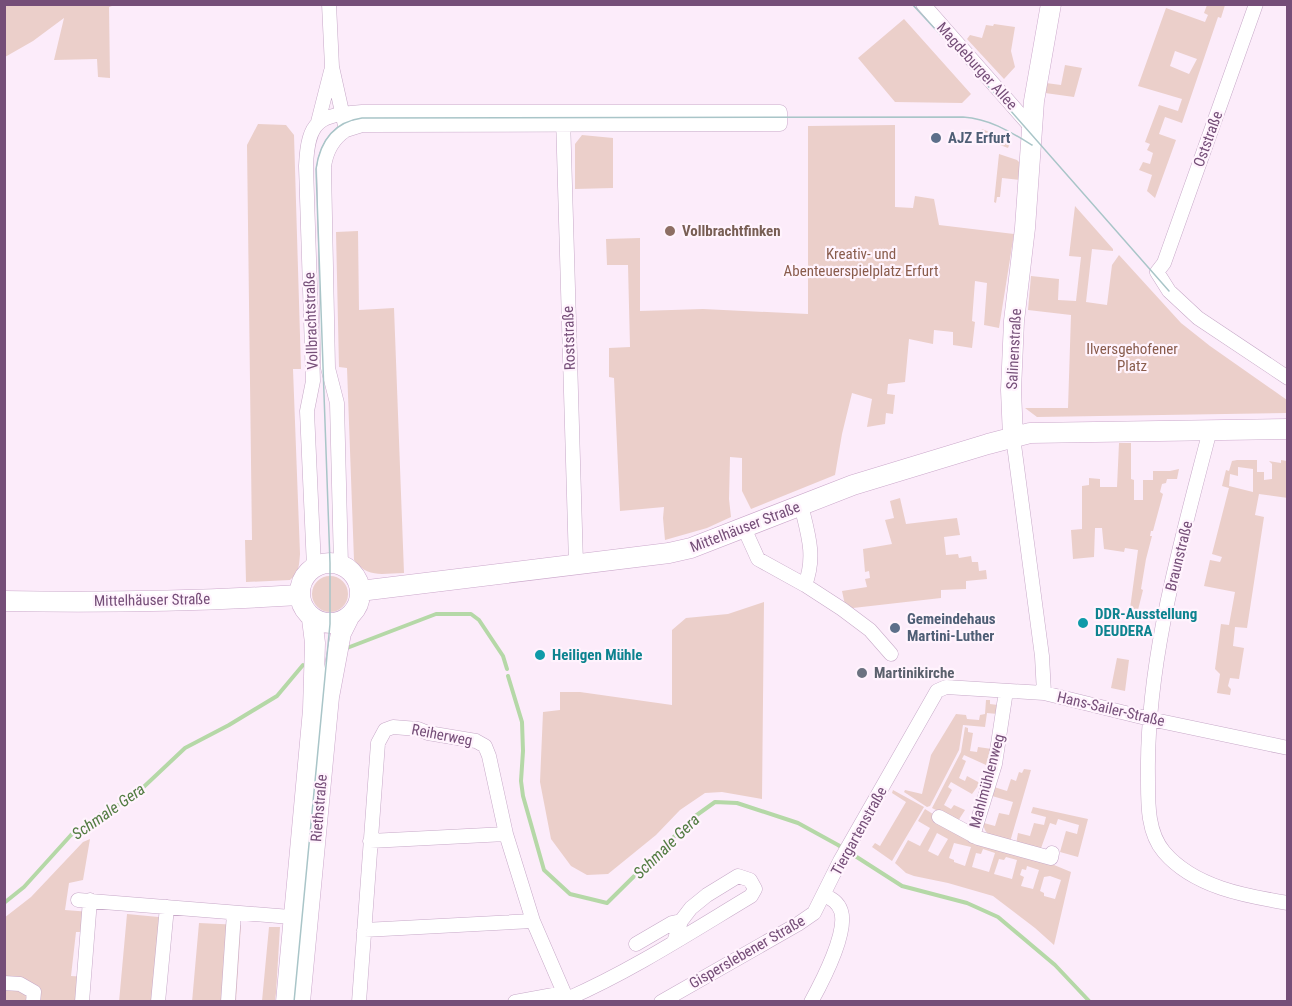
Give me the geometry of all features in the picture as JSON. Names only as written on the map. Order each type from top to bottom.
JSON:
[{"type":"main road","name":"Salinenstraße","points":[[1013,437],[1011,390],[1014,321],[1025,228],[1034,101],[1051,4]]},
{"type":"main road","points":[[1013,437],[1034,433],[1082,431],[1287,429]]},
{"type":"main road","name":"Mittelhäuser Straße","points":[[360,591],[669,553],[712,541],[801,505],[890,473],[1013,437]]},
{"type":"main road","points":[[324,563],[341,565],[354,575],[360,591],[356,610],[345,625],[340,622],[330,624],[312,619],[306,612],[299,595],[303,579],[314,567],[324,563]]},
{"type":"main road","name":"Mittelhäuser Straße","points":[[4,601],[79,602],[299,595]]},
{"type":"main road","name":"Riethstraße","points":[[300,1002],[301,918],[313,710],[315,643],[312,619]]},
{"type":"main road","name":"Riethstraße","points":[[286,1002],[301,918],[329,697],[345,625]]},
{"type":"street","points":[[329,4],[332,67],[344,120]]},
{"type":"street","name":"Magdeburger Allee","points":[[922,4],[1032,128]]},
{"type":"street","name":"Oststraße","points":[[1256,4],[1164,263],[1157,272],[1168,291],[1198,318],[1287,378]]},
{"type":"street","name":"Vollbrachtstraße","points":[[314,567],[307,411],[313,381],[306,166],[311,135],[318,122],[332,67]]},
{"type":"street","points":[[344,120],[362,112],[563,118]]},
{"type":"street","points":[[318,122],[328,116],[362,125],[780,112]]},
{"type":"street","name":"Roststraße","points":[[563,118],[576,564]]},
{"type":"street","name":"Vollbrachtstraße","points":[[341,565],[337,404],[328,368],[324,167],[329,148],[340,134],[344,120]]},
{"type":"street","name":"Braunstraße","points":[[1210,430],[1164,618],[1147,737],[1148,805],[1156,837],[1163,850],[1175,863],[1202,880],[1228,890],[1287,903]]},
{"type":"street","name":"Salinenstraße","points":[[1013,437],[1042,656],[1044,693]]},
{"type":"street","points":[[801,505],[811,548],[811,569],[805,585]]},
{"type":"street","points":[[744,528],[758,559],[842,609],[870,630],[891,654]]},
{"type":"street","name":"Hans-Sailer-Straße","points":[[934,692],[946,687],[1044,693],[1150,719],[1287,748]]},
{"type":"street","name":"Mahlmühlenweg","points":[[973,836],[995,764],[1006,691]]},
{"type":"street","name":"Tiergartenstraße","points":[[824,895],[840,861],[934,692]]},
{"type":"street","name":"Reiherweg","points":[[358,1002],[378,743],[385,730],[393,727],[418,729],[428,733],[476,741],[485,746],[506,834],[533,921],[566,998]]},
{"type":"street","name":"Mahlmühlenweg","points":[[939,818],[973,836],[1051,858],[1052,853]]},
{"type":"street","points":[[370,841],[506,834]]},
{"type":"street","points":[[515,1002],[566,998],[674,942],[751,896],[755,889],[750,880],[738,876],[707,895],[681,921],[674,942]]},
{"type":"street","points":[[812,1002],[827,973],[840,934],[842,913],[837,903],[824,895]]},
{"type":"street","name":"Gisperslebener Straße","points":[[661,1002],[798,924],[814,913],[824,895]]},
{"type":"street","points":[[82,1002],[84,900],[301,918]]},
{"type":"street","points":[[158,1002],[167,908]]},
{"type":"street","points":[[228,1002],[234,913]]},
{"type":"street","points":[[364,930],[533,921]]},
{"type":"street","points":[[636,944],[672,923],[681,921]]},
{"type":"street","points":[[4,983],[28,987],[34,992],[33,1002]]},
{"type":"green space","points":[[5,4],[115,5],[109,7],[110,78],[98,77],[97,59],[54,60],[64,18],[33,41],[5,57]]},
{"type":"green space","points":[[1207,5],[1225,5],[1221,18],[1218,17],[1182,123],[1165,117],[1159,134],[1176,140],[1155,198],[1147,191],[1152,175],[1139,170],[1143,162],[1150,164],[1153,153],[1147,150],[1150,144],[1145,142],[1159,105],[1178,111],[1182,99],[1138,86],[1166,8],[1205,22],[1208,15],[1204,13]],"holes":[[[1175,51],[1197,59],[1189,74],[1170,66]]]},
{"type":"green space","points":[[904,19],[971,94],[962,103],[895,102],[858,58]]},
{"type":"green space","points":[[994,24],[1015,27],[1011,51],[1015,67],[1004,79],[967,39],[970,35],[982,38],[986,25],[993,26]]},
{"type":"green space","points":[[1065,65],[1082,68],[1074,97],[1045,93],[1046,83],[1061,85]]},
{"type":"green space","points":[[258,124],[286,125],[294,135],[301,369],[293,369],[300,554],[297,572],[290,580],[246,582],[245,540],[252,540],[247,145]]},
{"type":"green space","name":"Kreativ- und Abenteuerspielplatz Erfurt","points":[[895,125],[895,207],[913,208],[915,196],[934,199],[939,225],[1014,234],[999,328],[984,325],[987,283],[975,281],[972,321],[975,322],[972,348],[953,345],[953,332],[934,330],[933,344],[909,339],[905,382],[888,384],[887,394],[895,395],[893,414],[886,413],[885,424],[867,427],[872,399],[852,393],[835,475],[751,509],[742,491],[742,458],[730,457],[731,517],[707,528],[665,540],[664,507],[620,511],[614,378],[609,377],[609,348],[630,347],[628,265],[607,265],[606,239],[640,238],[640,311],[703,309],[808,314],[808,126]]},
{"type":"green space","points":[[982,129],[1011,141],[1008,148],[979,137]]},
{"type":"green space","points":[[582,135],[613,138],[613,188],[575,189],[575,144]]},
{"type":"green space","points":[[999,154],[1017,160],[1021,164],[1020,180],[1002,178],[1000,197],[997,197],[996,203],[994,202]]},
{"type":"green space","name":"Ilversgehofener Platz","points":[[1075,206],[1113,249],[1113,251],[1092,249],[1086,302],[1107,305],[1112,265],[1119,255],[1181,323],[1287,400],[1287,413],[1037,417],[1025,408],[1068,408],[1071,315],[1028,310],[1031,276],[1059,279],[1058,300],[1076,301],[1081,257],[1069,256]]},
{"type":"green space","points":[[358,231],[359,310],[394,308],[404,573],[376,574],[365,570],[354,560],[347,368],[339,367],[336,232]]},
{"type":"green space","points":[[1119,443],[1131,443],[1131,479],[1134,480],[1134,500],[1143,500],[1143,480],[1153,480],[1153,471],[1179,469],[1177,479],[1167,479],[1166,483],[1162,484],[1160,492],[1163,494],[1153,531],[1151,531],[1150,536],[1152,536],[1141,589],[1143,590],[1137,614],[1129,616],[1138,550],[1125,548],[1124,552],[1104,549],[1102,528],[1095,528],[1094,557],[1073,559],[1071,530],[1082,529],[1082,486],[1089,485],[1089,478],[1100,479],[1100,487],[1117,487]]},
{"type":"green space","points":[[1257,460],[1257,472],[1264,472],[1264,480],[1272,479],[1272,464],[1269,461],[1281,463],[1281,460],[1287,461],[1288,498],[1259,494],[1255,515],[1264,517],[1247,628],[1235,627],[1233,646],[1244,648],[1239,679],[1230,678],[1228,686],[1231,689],[1230,695],[1217,693],[1220,674],[1215,669],[1221,624],[1229,625],[1235,592],[1204,586],[1210,560],[1220,562],[1222,557],[1212,554],[1229,488],[1222,486],[1226,470],[1229,471],[1232,461]],"holes":[[[1238,467],[1253,469],[1253,492],[1229,486],[1230,474],[1238,476]]]},
{"type":"green space","points":[[900,498],[906,524],[957,518],[960,535],[944,537],[946,555],[958,554],[959,558],[971,556],[972,562],[978,562],[979,571],[986,570],[987,579],[966,581],[966,589],[941,590],[941,598],[853,608],[845,605],[842,591],[867,587],[865,579],[870,578],[869,571],[865,572],[863,549],[892,544],[885,520],[894,518],[890,501]]},
{"type":"green space","points":[[330,576],[343,581],[348,594],[343,607],[330,612],[317,607],[312,594],[317,581]]},
{"type":"green space","points":[[764,602],[762,799],[722,792],[705,793],[680,810],[656,835],[608,874],[587,875],[571,866],[551,839],[540,782],[543,712],[560,710],[560,692],[580,692],[672,705],[672,630],[686,618],[728,614]]},
{"type":"green space","points":[[1117,658],[1129,660],[1125,691],[1111,688]]},
{"type":"green space","points":[[986,700],[990,700],[990,704],[998,705],[997,714],[987,713],[985,727],[963,725],[959,750],[930,806],[927,807],[904,792],[905,790],[922,794],[931,755],[956,714],[966,715],[967,719],[979,720],[980,715],[985,714]]},
{"type":"green space","points":[[965,727],[968,728],[968,732],[973,733],[970,751],[977,752],[978,747],[992,749],[986,765],[964,755],[962,759],[966,761],[959,778],[965,781],[967,776],[980,783],[972,794],[951,782],[948,787],[952,790],[944,805],[951,809],[954,805],[965,810],[958,821],[932,808],[961,752]]},
{"type":"green space","points":[[1024,769],[1031,770],[1010,842],[989,834],[984,828],[984,823],[995,826],[999,813],[1009,815],[1013,802],[992,796],[994,787],[1007,791],[1011,779],[1016,781],[1019,772],[1022,773]]},
{"type":"green space","points":[[893,790],[924,807],[892,861],[872,847],[875,843],[880,846],[906,802],[892,793]]},
{"type":"green space","points":[[1033,807],[1088,819],[1078,857],[1060,852],[1066,831],[1077,834],[1079,825],[1058,819],[1056,825],[1050,823],[1040,851],[1016,844],[1018,833],[1030,836],[1034,823],[1044,825],[1046,817],[1031,813]]},
{"type":"green space","points":[[925,809],[936,816],[1071,872],[1054,945],[993,896],[914,876],[906,873],[895,863],[908,840],[920,846],[930,828],[918,821]],"holes":[[[937,833],[948,839],[938,856],[928,851]],[[954,843],[971,847],[965,866],[949,858]],[[983,849],[995,853],[989,872],[972,867],[976,853],[981,854]],[[1006,857],[1017,860],[1012,879],[994,874],[999,859],[1004,860]],[[1027,866],[1039,870],[1033,889],[1021,886],[1024,877],[1020,875],[1022,869],[1026,870]],[[1050,876],[1061,880],[1055,899],[1044,896],[1044,893],[1040,891],[1044,877]]]},
{"type":"green space","points":[[90,839],[83,880],[69,883],[65,910],[91,912],[90,932],[76,932],[71,976],[87,977],[86,1001],[5,1001],[4,918],[31,897],[83,842]]},
{"type":"green space","points":[[127,914],[169,918],[162,1001],[119,1002]]},
{"type":"green space","points":[[199,923],[241,925],[236,1001],[192,1002]]},
{"type":"green space","points":[[269,927],[280,927],[276,993],[275,1001],[262,1001]]},
{"type":"waterway","name":"Schmale Gera","points":[[347,648],[436,614],[471,614],[479,620],[503,656],[507,669]]},
{"type":"waterway","name":"Schmale Gera","points":[[4,903],[24,887],[71,835],[99,815],[133,797],[185,748],[277,696],[303,665]]},
{"type":"waterway","name":"Schmale Gera","points":[[508,676],[522,722],[523,796],[544,870],[570,894],[607,903],[694,817],[715,802],[737,803],[798,823],[838,845],[902,886],[967,903],[998,917],[1055,965],[1090,1002]]},
{"type":"tram line","points":[[912,4],[1010,110],[1169,291]]},
{"type":"tram line","points":[[294,1002],[330,624],[330,563],[316,169],[321,150],[330,134],[344,124],[362,118],[963,117],[991,123],[1032,145]]},
{"type":"place","name":"AJZ Erfurt","points":[[936,138]]},
{"type":"place","name":"Vollbrachtfinken","points":[[670,231]]},
{"type":"place","name":"DDR-Ausstellung DEUDERA","points":[[1083,623]]},
{"type":"place","name":"Gemeindehaus Martini-Luther","points":[[895,628]]},
{"type":"place","name":"Heiligen Mühle","points":[[540,655]]},
{"type":"place","name":"Martinikirche","points":[[862,673]]}]
